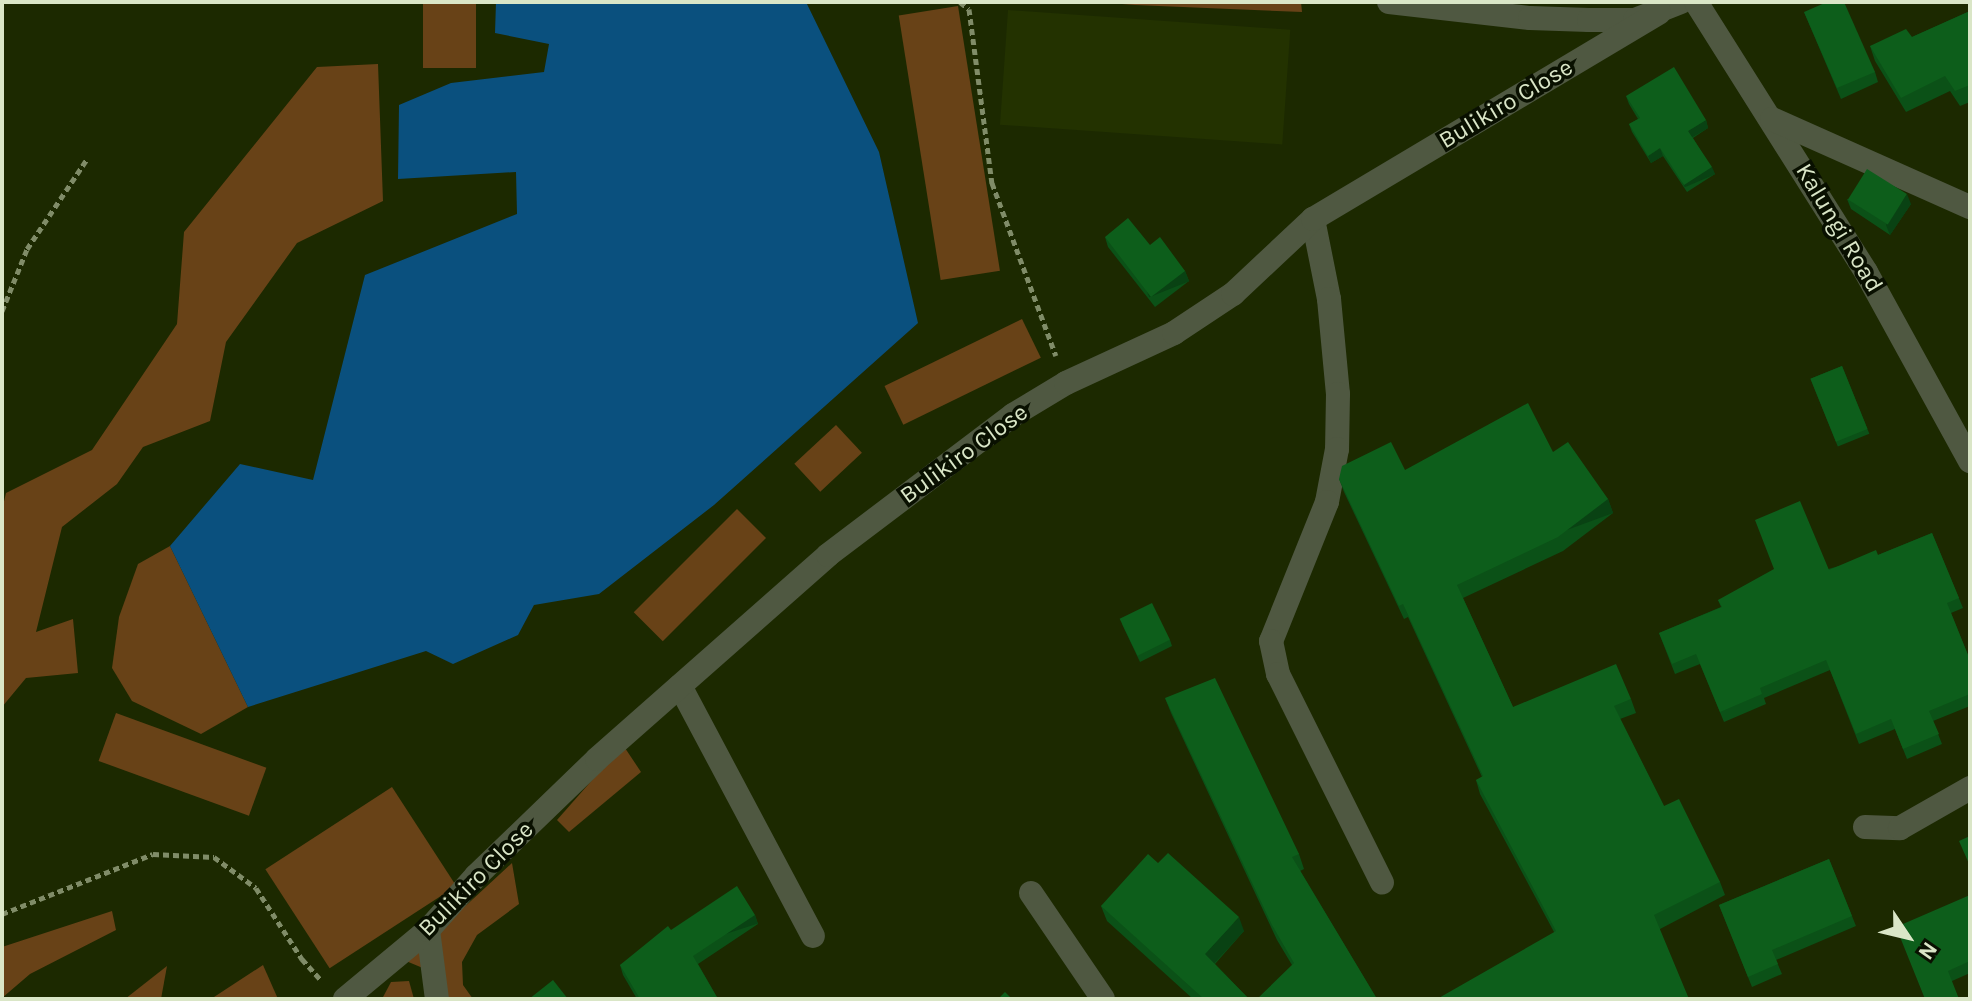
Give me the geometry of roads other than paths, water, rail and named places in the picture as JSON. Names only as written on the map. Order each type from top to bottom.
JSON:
[{"type":"street","points":[[1389,2],[1530,18],[1635,20],[1670,8]]},
{"type":"street","name":"Kalungi Road","points":[[1696,2],[1866,272],[1970,461]]},
{"type":"street","name":"Bulikiro Close","points":[[337,994],[428,930],[498,855],[680,686],[828,555],[1013,415],[1066,383],[1174,333],[1233,294],[1313,219],[1670,8]]},
{"type":"street","points":[[1772,119],[1970,207]]},
{"type":"street","points":[[1313,219],[1329,299],[1338,394],[1337,449],[1318,529],[1271,641],[1278,674],[1382,883]]},
{"type":"street","points":[[680,686],[813,936]]},
{"type":"street","points":[[1865,827],[1900,828],[1970,788]]},
{"type":"street","points":[[1031,893],[1103,999]]},
{"type":"street","points":[[428,930],[437,999]]},
{"type":"water","points":[[496,2],[806,2],[879,152],[918,323],[714,505],[599,594],[534,605],[518,635],[453,664],[426,651],[248,707],[170,546],[240,464],[313,480],[365,275],[517,214],[516,172],[398,179],[399,105],[451,83],[544,72],[549,44],[495,33]]}]
